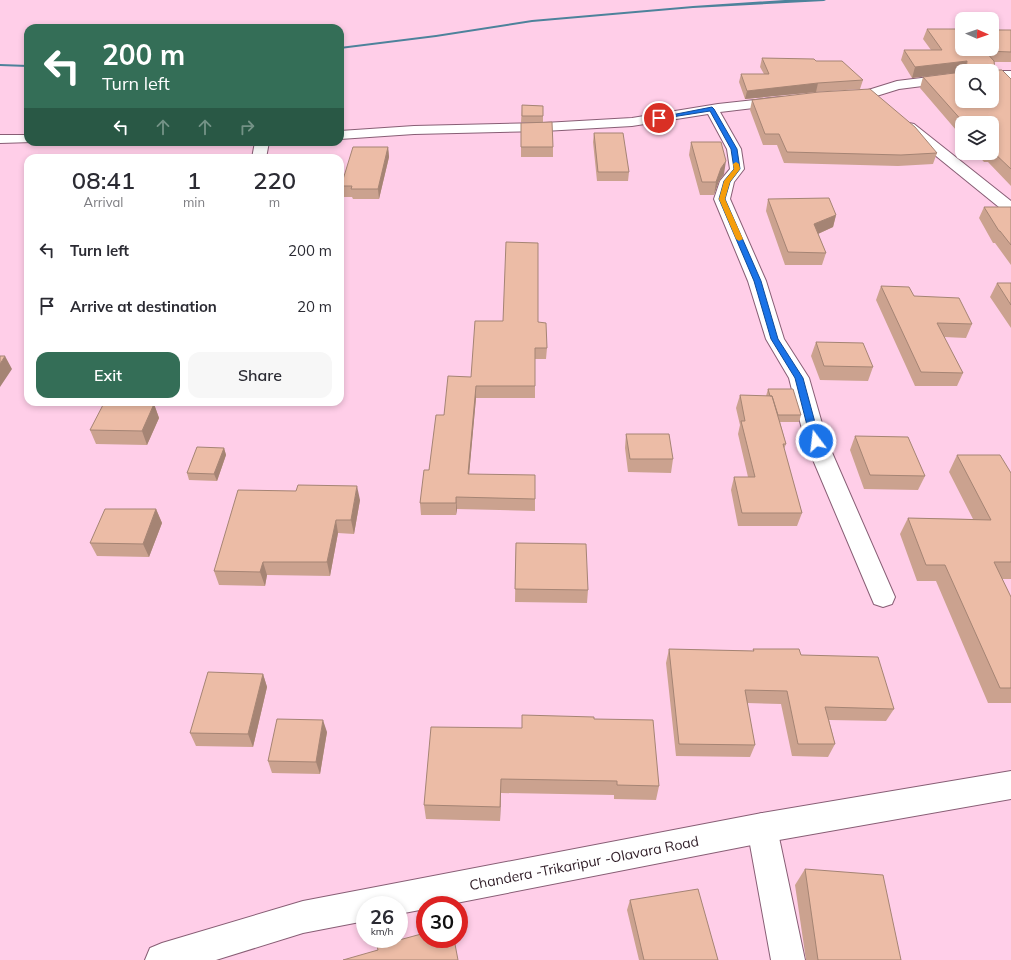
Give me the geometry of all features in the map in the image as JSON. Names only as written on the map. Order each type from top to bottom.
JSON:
[{"type":"street","points":[[999,75],[1011,75]]},
{"type":"street","points":[[854,95],[870,94],[897,84],[955,78]]},
{"type":"street","points":[[870,94],[881,103]]},
{"type":"street","points":[[344,135],[414,130],[544,127],[632,122],[712,109],[794,100]]},
{"type":"street","points":[[712,109],[734,149],[737,169],[727,181],[722,199],[757,281],[775,339],[799,378],[816,441],[883,597]]},
{"type":"street","points":[[898,118],[1011,209]]},
{"type":"street","points":[[0,139],[24,139]]},
{"type":"street","name":"Chandera -Trikaripur -Olavara Road","points":[[162,960],[303,917],[762,828],[1011,785]]},
{"type":"street","points":[[762,828],[788,960]]},
{"type":"building","points":[[927,29],[955,29],[955,56],[990,56],[994,61],[994,64],[967,64],[967,61],[915,67],[904,50],[942,50]]},
{"type":"building","points":[[999,30],[1011,30],[1011,52],[999,52]]},
{"type":"building","points":[[762,58],[842,61],[863,80],[818,83],[747,91],[741,74],[769,74]]},
{"type":"building","points":[[999,70],[1002,70],[1011,79],[1011,169],[999,158],[999,116],[958,116],[923,77],[955,73],[955,108],[999,108]]},
{"type":"building","points":[[870,89],[915,127],[937,153],[901,155],[787,152],[779,134],[765,134],[752,100],[819,92]]},
{"type":"building","points":[[522,105],[543,106],[543,116],[522,116]]},
{"type":"building","points":[[552,122],[553,147],[521,147],[521,123]]},
{"type":"building","points":[[594,133],[623,133],[629,172],[598,172]]},
{"type":"building","points":[[691,142],[721,142],[726,161],[721,168],[716,182],[702,182]]},
{"type":"building","points":[[353,147],[388,147],[378,189],[351,189],[352,186],[344,186],[344,176]]},
{"type":"building","points":[[829,198],[836,215],[814,224],[826,253],[788,252],[768,199]]},
{"type":"building","points":[[984,207],[1011,207],[1011,245],[999,231]]},
{"type":"building","points":[[506,242],[538,243],[538,322],[546,323],[547,348],[535,348],[535,386],[476,386],[468,474],[535,475],[535,499],[456,497],[456,503],[420,503],[424,470],[429,470],[436,415],[444,415],[448,376],[471,377],[475,321],[503,321]]},
{"type":"building","points":[[997,283],[1011,283],[1011,305]]},
{"type":"building","points":[[881,286],[909,287],[914,296],[959,298],[972,324],[937,323],[963,373],[921,372]]},
{"type":"building","points":[[816,342],[863,343],[873,367],[824,366]]},
{"type":"building","points":[[0,356],[5,356],[0,364]]},
{"type":"building","points":[[768,389],[793,389],[801,415],[778,415],[772,396],[770,396]]},
{"type":"building","points":[[740,395],[772,396],[786,444],[783,444],[802,513],[742,513],[734,477],[755,477],[741,421],[745,421]]},
{"type":"building","points":[[102,406],[153,406],[142,431],[90,430]]},
{"type":"building","points":[[626,434],[669,434],[673,459],[630,459]]},
{"type":"building","points":[[855,436],[908,437],[925,476],[870,475]]},
{"type":"building","points":[[197,447],[224,448],[214,474],[187,473]]},
{"type":"building","points":[[957,455],[1000,455],[1011,473],[1011,562],[994,562],[1011,597],[1011,688],[1000,688],[945,565],[926,565],[908,518],[991,520]]},
{"type":"building","points":[[298,485],[357,486],[351,520],[336,520],[327,562],[263,562],[260,572],[214,571],[238,490],[296,491]]},
{"type":"building","points":[[105,509],[156,509],[143,544],[90,543]]},
{"type":"building","points":[[516,543],[586,544],[588,590],[515,589]]},
{"type":"building","points":[[669,649],[754,651],[753,649],[799,649],[801,655],[878,657],[894,709],[825,707],[835,744],[798,744],[787,691],[745,690],[755,745],[679,744]]},
{"type":"building","points":[[208,672],[263,674],[248,734],[190,733]]},
{"type":"building","points":[[522,715],[594,717],[594,719],[653,720],[659,786],[617,785],[617,781],[501,779],[500,807],[424,805],[431,727],[522,728]]},
{"type":"building","points":[[277,719],[323,720],[316,762],[268,761]]},
{"type":"building","points":[[805,869],[883,875],[901,960],[818,960]]},
{"type":"building","points":[[698,889],[718,960],[644,960],[630,900]]},
{"type":"building","points":[[416,935],[416,948],[456,948],[458,960],[343,960],[378,950],[378,948],[408,948],[408,938]]},
{"type":"waterway","points":[[344,48],[436,36],[532,21],[693,7],[824,0]]},
{"type":"waterway","points":[[0,65],[24,66]]},
{"type":"slow traffic","points":[[736,164],[737,169],[727,181],[722,199],[739,239]]},
{"type":"route","points":[[659,118],[712,109],[734,149],[737,169],[727,181],[722,199],[757,281],[775,339],[799,378],[816,441]]}]
